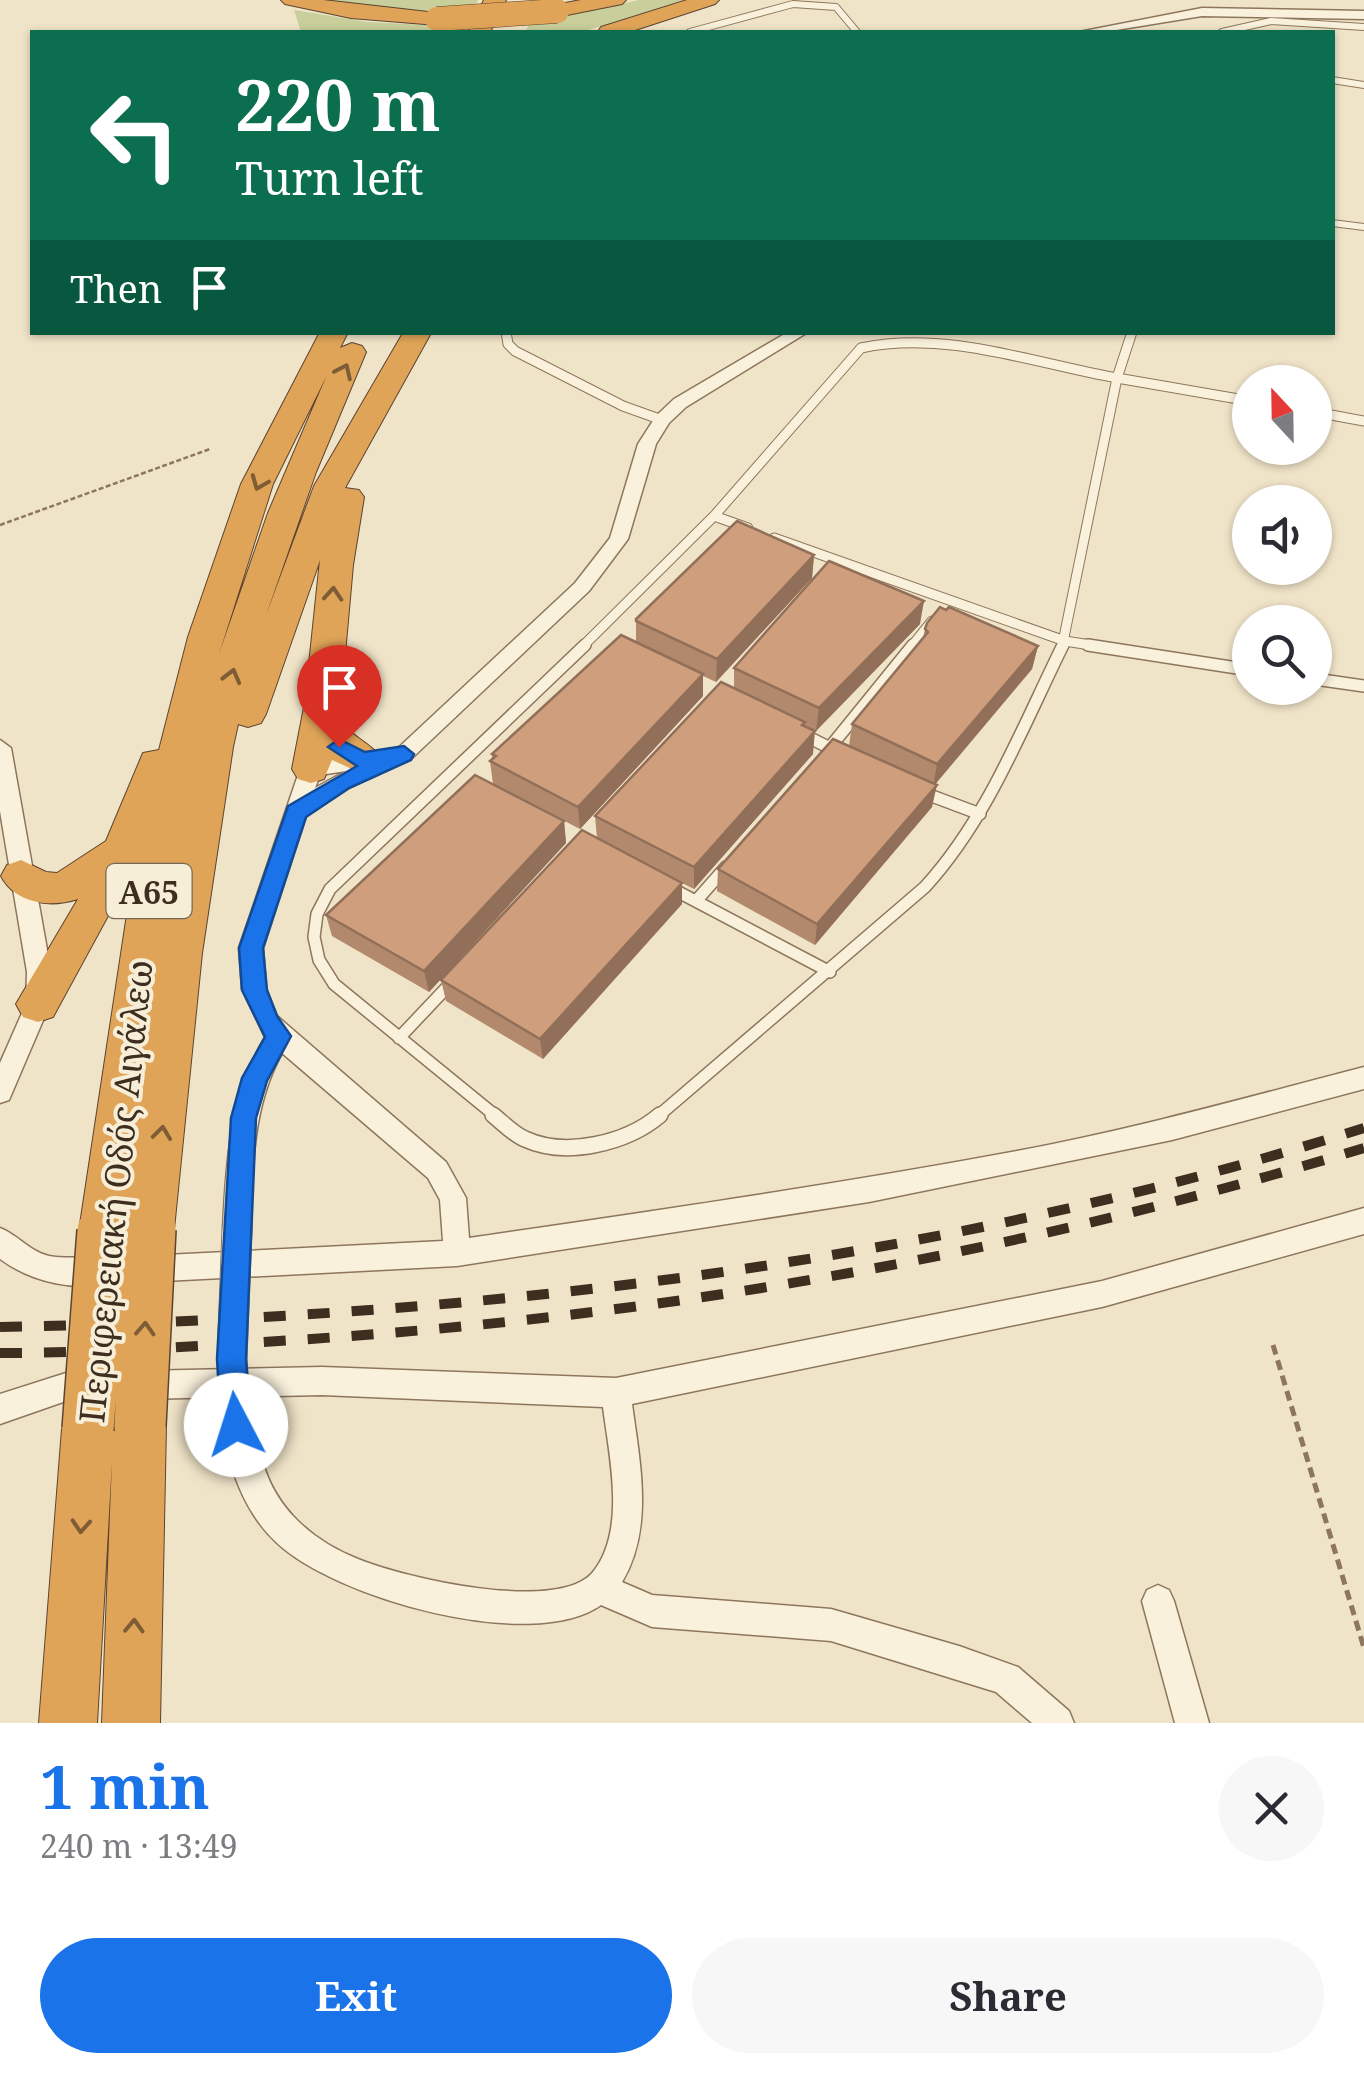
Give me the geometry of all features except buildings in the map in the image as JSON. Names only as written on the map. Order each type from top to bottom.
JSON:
[{"type":"highway","points":[[292,0],[324,8],[437,19],[557,11],[615,0]]},
{"type":"highway","points":[[480,30],[495,0]]},
{"type":"highway","points":[[502,30],[516,0]]},
{"type":"highway","points":[[615,30],[708,0]]},
{"type":"highway","points":[[318,365],[324,335]]},
{"type":"highway","name":"Περιφερειακή Οδός Αιγάλεω","points":[[68,1723],[114,1428],[151,882],[206,637],[257,484],[333,335]]},
{"type":"highway","name":"Περιφερειακή Οδός Αιγάλεω","points":[[127,1230],[184,944],[212,764],[249,613],[291,494],[361,335]]},
{"type":"highway","points":[[184,944],[216,861],[260,674],[310,539],[330,486],[409,347]]},
{"type":"highway","points":[[311,769],[322,726],[341,524],[350,489],[409,347]]},
{"type":"highway","points":[[38,1004],[59,972],[126,835],[159,752],[204,603],[233,560]]},
{"type":"highway","points":[[322,726],[339,747],[363,760]]},
{"type":"highway","points":[[21,876],[32,886],[47,890],[83,882],[126,835]]},
{"type":"highway","name":"Περιφερειακή Οδός Αιγάλεω","points":[[114,1428],[130,1723]]},
{"type":"street","points":[[1098,30],[1202,12],[1364,15]]},
{"type":"street","points":[[296,812],[341,782],[404,754],[582,587],[610,554],[628,518],[647,444],[662,420],[680,403],[795,335]]},
{"type":"street","points":[[0,748],[39,972],[38,1004],[0,1092]]},
{"type":"street","points":[[404,754],[311,769],[251,948],[254,990],[267,1022],[279,1036],[437,1170],[454,1198],[457,1253]]},
{"type":"street","points":[[279,1036],[248,1095],[241,1144],[232,1359],[236,1425],[243,1458],[259,1497],[282,1526],[311,1551],[388,1587],[541,1610],[562,1609],[600,1589],[616,1567],[625,1541],[616,1393]]},
{"type":"street","points":[[0,1241],[14,1257],[69,1273],[457,1253],[869,1190],[1021,1162],[1364,1078]]},
{"type":"street","points":[[0,1409],[66,1387],[322,1381],[616,1393],[1102,1294],[1364,1221]]},
{"type":"street","points":[[600,1589],[652,1611],[831,1625],[959,1662],[1006,1679],[1057,1723]]},
{"type":"street","points":[[1158,1601],[1192,1723]]},
{"type":"lane","points":[[698,30],[805,3],[836,7],[855,30]]},
{"type":"lane","points":[[1227,30],[1262,22],[1364,26]]},
{"type":"lane","points":[[1335,80],[1364,85]]},
{"type":"lane","points":[[1335,223],[1364,228]]},
{"type":"lane","points":[[506,335],[515,351],[622,406],[662,420]]},
{"type":"lane","points":[[1131,335],[1117,378],[1065,641],[980,814],[955,854],[926,887],[654,1120],[622,1138],[586,1147],[545,1147],[522,1138],[334,984],[320,967],[312,946],[312,926],[317,907],[330,890],[714,516],[861,348],[878,343],[927,344],[1117,378],[1232,398]]},
{"type":"lane","points":[[1332,415],[1364,421]]},
{"type":"lane","points":[[714,516],[1065,641],[1232,667]]},
{"type":"lane","points":[[824,576],[837,561]]},
{"type":"lane","points":[[818,762],[948,602]]},
{"type":"lane","points":[[596,634],[614,643]]},
{"type":"lane","points":[[1332,681],[1364,686]]},
{"type":"lane","points":[[783,725],[847,756]]},
{"type":"lane","points":[[453,773],[469,782]]},
{"type":"lane","points":[[915,789],[980,814]]},
{"type":"lane","points":[[696,901],[733,860]]},
{"type":"lane","points":[[664,884],[830,972]]},
{"type":"lane","points":[[399,1038],[465,968]]},
{"type":"path","points":[[0,525],[210,449]]},
{"type":"path","points":[[1273,1345],[1364,1648]]},
{"type":"green space","points":[[313,0],[478,0],[471,14],[416,14]]},
{"type":"green space","points":[[639,0],[683,0],[588,30],[526,30],[530,23]]},
{"type":"green space","points":[[294,10],[368,22],[462,27],[460,30],[300,30]]},
{"type":"railway","points":[[0,1327],[345,1312],[690,1277],[861,1250],[1030,1217],[1198,1176],[1364,1128]]},
{"type":"railway","points":[[0,1353],[295,1340],[568,1315],[702,1297],[968,1250],[1100,1220],[1364,1148]]},
{"type":"route","points":[[236,1425],[232,1359],[241,1144],[248,1095],[279,1036],[267,1022],[254,990],[251,948],[296,812],[341,782],[404,754],[363,760],[339,747]]}]
